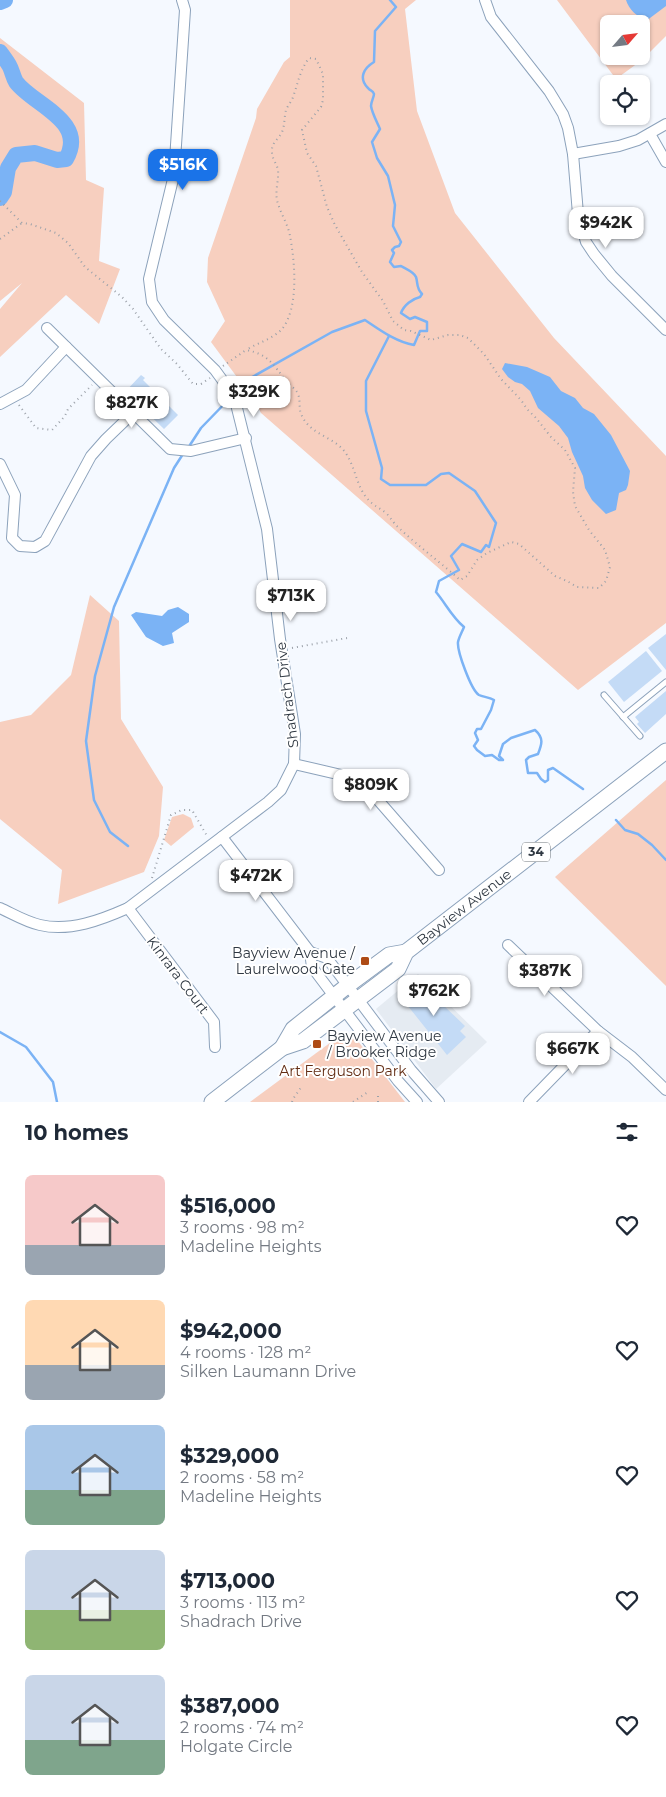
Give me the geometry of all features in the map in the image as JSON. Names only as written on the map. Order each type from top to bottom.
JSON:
[{"type":"main road","name":"Bayview Avenue","points":[[212,1102],[282,1048],[303,1041],[358,1000],[398,969],[406,952],[666,751]]},
{"type":"main road","name":"Bayview Avenue","points":[[282,1048],[293,1029],[334,996],[389,955],[406,952]]},
{"type":"street","name":"Shadrach Drive","points":[[0,908],[41,925],[58,926],[80,925],[106,918],[128,908],[268,802],[281,790],[294,764],[294,734],[267,528],[234,396],[215,370],[164,320],[152,302],[149,278],[174,175],[185,10],[182,0]]},
{"type":"street","points":[[485,0],[492,17],[526,59],[563,114],[573,154],[578,214],[586,242],[612,276],[666,330]]},
{"type":"street","points":[[573,154],[619,146],[650,134],[666,124]]},
{"type":"street","points":[[650,134],[666,162]]},
{"type":"street","points":[[46,328],[170,449],[191,451],[246,438]]},
{"type":"street","points":[[0,404],[26,390],[66,348]]},
{"type":"street","points":[[0,464],[15,495],[12,538],[20,546],[35,547],[45,541],[91,456],[133,413]]},
{"type":"street","points":[[294,764],[350,777],[364,785],[439,870]]},
{"type":"street","points":[[222,837],[310,952],[312,967],[416,1102]]},
{"type":"street","name":"Kinrara Court","points":[[128,908],[214,1022],[215,1047]]},
{"type":"street","points":[[508,945],[598,1031],[632,1057],[666,1090]]},
{"type":"street","points":[[310,952],[327,958],[412,1070],[439,1102]]},
{"type":"street","points":[[529,1102],[598,1031]]},
{"type":"street","points":[[398,1081],[412,1070]]},
{"type":"lane","points":[[623,717],[666,682]]},
{"type":"lane","points":[[604,695],[640,736]]},
{"type":"path","points":[[223,366],[246,350],[270,338],[282,329],[290,315],[293,303],[295,266],[290,236],[277,203],[278,169],[272,153],[273,144],[281,134],[286,111],[293,98],[304,65],[310,58],[316,58],[323,74],[324,100],[321,107],[302,130],[307,153],[316,166],[327,207],[335,225],[362,272],[383,301],[393,321],[404,330],[431,340],[448,335],[460,335],[468,338],[484,354],[501,379],[522,400],[551,438],[565,450],[575,468],[573,492],[575,506],[589,530],[605,550],[610,567],[606,581],[599,588],[577,587],[555,576],[519,544],[511,542],[477,560],[467,576],[460,580],[399,528],[386,512],[375,507],[365,495],[345,452],[338,445],[308,425],[302,417],[298,404],[300,397],[296,388],[287,383],[270,361],[257,352],[246,350]]},
{"type":"path","points":[[0,201],[22,223],[56,233],[68,243],[84,267],[122,297],[133,309],[161,349],[177,364],[192,384],[202,384],[216,372]]},
{"type":"path","points":[[0,239],[22,223]]},
{"type":"path","points":[[12,398],[36,428],[52,430],[65,416],[68,409],[98,379]]},
{"type":"path","points":[[282,650],[347,638]]},
{"type":"path","points":[[147,893],[171,815],[182,810],[192,810],[212,844]]},
{"type":"path","points":[[292,1102],[302,1086]]},
{"type":"path","points":[[352,1102],[368,1092]]},
{"type":"path","points":[[378,1096],[378,1102]]},
{"type":"shaded area","points":[[418,974],[487,1042],[436,1089],[376,1009]]},
{"type":"green space","points":[[290,0],[416,0],[405,9],[417,111],[455,213],[554,338],[666,456],[666,623],[578,690],[261,413],[250,391],[248,392],[211,342],[225,321],[207,282],[208,258],[256,118],[257,109],[284,62],[290,57]]},
{"type":"green space","points":[[557,0],[666,0],[666,36],[650,52],[650,15],[600,15],[600,58]]},
{"type":"green space","points":[[0,38],[84,103],[86,180],[104,188],[99,261],[120,269],[99,324],[66,295],[0,357],[0,309],[22,283],[0,301]]},
{"type":"green space","points":[[606,65],[635,65],[621,75],[613,75]]},
{"type":"green space","points":[[90,595],[119,621],[121,719],[163,787],[159,836],[144,872],[58,904],[62,870],[0,819],[0,722],[31,715],[71,675]]},
{"type":"green space","points":[[666,780],[666,986],[555,877]]},
{"type":"green space","points":[[183,814],[191,818],[194,827],[171,846],[164,840],[172,817]]},
{"type":"green space","name":"Art Ferguson Park","points":[[342,1034],[354,1036],[405,1102],[250,1102]]},
{"type":"water","points":[[626,0],[666,0],[666,6],[650,18],[650,15],[638,15],[629,7]]},
{"type":"water","points":[[505,363],[527,367],[550,377],[561,391],[575,398],[583,408],[594,414],[611,435],[630,471],[626,490],[619,493],[616,510],[606,514],[592,500],[585,488],[583,476],[568,438],[559,426],[538,408],[530,391],[522,384],[508,377],[502,369]]},
{"type":"water","points":[[178,607],[189,614],[189,622],[172,633],[174,643],[163,646],[146,637],[131,615],[136,612],[162,616],[168,610]]},
{"type":"building","points":[[141,375],[145,378],[143,380],[178,415],[164,429],[130,396],[129,398],[124,393]]},
{"type":"building","points":[[666,634],[666,670],[648,648]]},
{"type":"building","points":[[646,651],[662,671],[624,702],[608,682]]},
{"type":"building","points":[[666,691],[666,714],[645,733],[637,724],[639,722],[635,717]]},
{"type":"building","points":[[410,981],[413,985],[418,981],[465,1026],[460,1031],[466,1037],[447,1055],[400,996],[406,991],[403,986]]},
{"type":"waterway","points":[[0,2],[5,0]]},
{"type":"waterway","points":[[235,393],[247,380],[332,332],[365,320],[382,332],[414,345],[420,331],[427,331],[427,322],[415,317],[410,319],[401,313],[404,307],[422,294],[414,274],[401,266],[394,267],[390,262],[394,253],[392,250],[399,246],[401,242],[393,226],[395,205],[388,176],[377,158],[372,142],[380,129],[371,106],[374,94],[363,81],[365,70],[374,62],[375,31],[396,7],[390,0]]},
{"type":"waterway","points":[[0,52],[9,65],[16,82],[56,115],[64,124],[70,134],[71,146],[66,159],[57,160],[35,153],[16,155],[8,168],[4,192],[0,198]]},
{"type":"waterway","points":[[389,336],[366,381],[366,411],[382,468],[381,479],[390,485],[426,485],[441,474],[449,473],[475,491],[496,523],[489,547],[486,545],[481,552],[462,544],[451,556],[459,570],[439,581],[436,592],[464,627],[458,640],[458,647],[472,686],[479,695],[494,700],[481,729],[477,729],[475,733],[478,740],[474,746],[485,756],[492,755],[499,760],[503,760],[499,756],[503,744],[511,738],[535,730],[541,738],[541,744],[538,754],[526,760],[528,773],[537,773],[545,782],[548,780],[548,770],[553,768],[583,789]]},
{"type":"waterway","points":[[188,448],[201,428],[231,397]]},
{"type":"waterway","points":[[128,846],[110,832],[94,800],[86,741],[95,676],[114,607],[174,468],[183,454]]},
{"type":"waterway","points":[[616,820],[625,830],[638,834],[652,845],[666,860]]},
{"type":"waterway","points":[[0,1032],[26,1047],[53,1082],[57,1102]]},
{"type":"place","name":"Bayview Avenue / Laurelwood Gate","points":[[365,961]]},
{"type":"place","name":"Bayview Avenue / Brooker Ridge","points":[[317,1044]]}]
